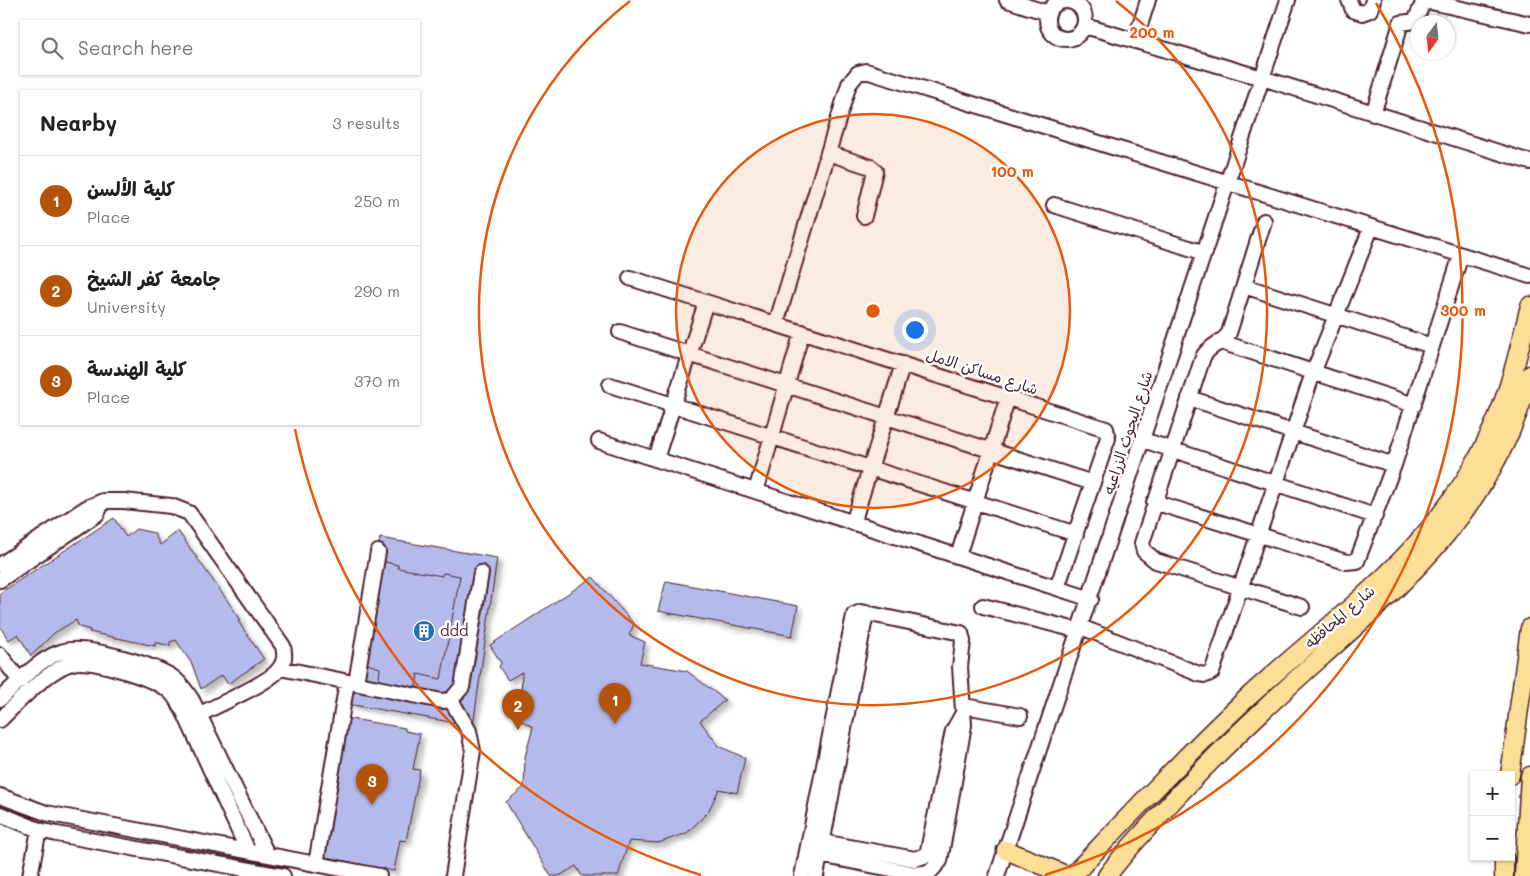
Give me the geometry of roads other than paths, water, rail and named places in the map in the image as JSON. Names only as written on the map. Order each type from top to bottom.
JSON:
[{"type":"main road","name":"شارع المحافظه","points":[[1072,876],[1246,699],[1385,577],[1427,534],[1463,485],[1492,432],[1512,375],[1530,306]]},
{"type":"main road","name":"شارع المحافظه","points":[[1107,876],[1126,851],[1226,744],[1388,598],[1439,545],[1483,485],[1496,461],[1515,419],[1530,375]]},
{"type":"main road","points":[[1511,771],[1530,628]]},
{"type":"main road","points":[[1524,876],[1530,776]]},
{"type":"main road","points":[[1006,850],[1068,876]]},
{"type":"main road","points":[[1504,861],[1504,876]]},
{"type":"street","points":[[1007,0],[1048,13]]},
{"type":"street","points":[[1066,0],[1073,1],[1082,8],[1085,14],[1085,26],[1082,31],[1072,38],[1060,38],[1050,31],[1048,13],[1055,4],[1066,0]]},
{"type":"street","points":[[1135,41],[1148,0]]},
{"type":"street","name":"شارع البحوث الزراعيه","points":[[997,876],[1091,599],[1288,0]]},
{"type":"street","points":[[1350,0],[1353,10],[1362,13],[1370,10],[1374,0]]},
{"type":"street","points":[[1373,114],[1401,23],[1415,21],[1419,1],[1428,1],[1530,24]]},
{"type":"street","points":[[1085,26],[1262,78],[1530,162]]},
{"type":"street","points":[[776,324],[852,78],[866,71],[1227,185],[1530,276]]},
{"type":"street","points":[[828,153],[871,167],[875,171],[864,216]]},
{"type":"street","points":[[1054,205],[1205,253]]},
{"type":"street","points":[[1264,221],[1229,333],[1221,342],[1206,351],[1154,502],[1142,543],[1149,557],[1302,607]]},
{"type":"street","points":[[983,606],[1081,629],[1199,674],[1206,675],[1212,672],[1216,666],[1313,373],[1371,228]]},
{"type":"street","points":[[1154,502],[1352,563],[1360,556],[1394,465],[1460,255]]},
{"type":"street","name":"شارع مساكن الامل","points":[[630,278],[1106,429],[1108,438],[1057,588]]},
{"type":"street","points":[[1244,286],[1432,346]]},
{"type":"street","points":[[656,459],[706,302]]},
{"type":"street","points":[[620,332],[1093,483]]},
{"type":"street","points":[[756,491],[802,332]]},
{"type":"street","points":[[1221,342],[1414,405]]},
{"type":"street","points":[[854,523],[903,364]]},
{"type":"street","points":[[610,385],[1076,534]]},
{"type":"street","points":[[958,556],[1008,397]]},
{"type":"street","points":[[1189,398],[1394,465]]},
{"type":"street","points":[[1143,440],[1375,516]]},
{"type":"street","points":[[599,441],[1091,599]]},
{"type":"street","points":[[0,580],[97,514],[103,501]]},
{"type":"street","points":[[0,565],[86,508],[103,501],[124,501],[172,506],[189,513],[284,646],[284,661],[276,674],[200,714]]},
{"type":"street","points":[[316,864],[378,552]]},
{"type":"street","points":[[280,668],[442,701],[451,700],[462,687],[481,573]]},
{"type":"street","points":[[802,876],[852,619],[858,613],[866,613],[961,633],[964,641],[960,667],[964,733],[942,854],[936,867],[930,874],[916,874],[821,848]]},
{"type":"street","points":[[816,876],[866,613]]},
{"type":"street","points":[[0,699],[41,662],[63,651],[88,649],[164,672],[184,688],[200,714],[267,854]]},
{"type":"street","points":[[0,655],[20,681]]},
{"type":"street","points":[[0,720],[50,675],[72,663],[95,664],[158,684],[169,691],[184,712],[248,851]]},
{"type":"street","points":[[451,700],[469,731],[473,751],[453,876]]},
{"type":"street","points":[[963,709],[1020,716]]},
{"type":"street","points":[[821,848],[915,859],[924,858],[929,851],[953,731],[963,709]]},
{"type":"street","points":[[0,796],[46,813],[378,876]]},
{"type":"street","points":[[0,814],[39,830],[243,872],[283,876]]},
{"type":"street","points":[[30,876],[39,830]]},
{"type":"street","points":[[924,858],[930,874]]},
{"type":"place","name":"ddd","points":[[424,631]]},
{"type":"place","name":"كلية الألسن","points":[[615,724]]},
{"type":"place","name":"جامعة كفر الشيخ","points":[[518,730]]},
{"type":"place","name":"كلية الهندسة","points":[[372,805]]}]
